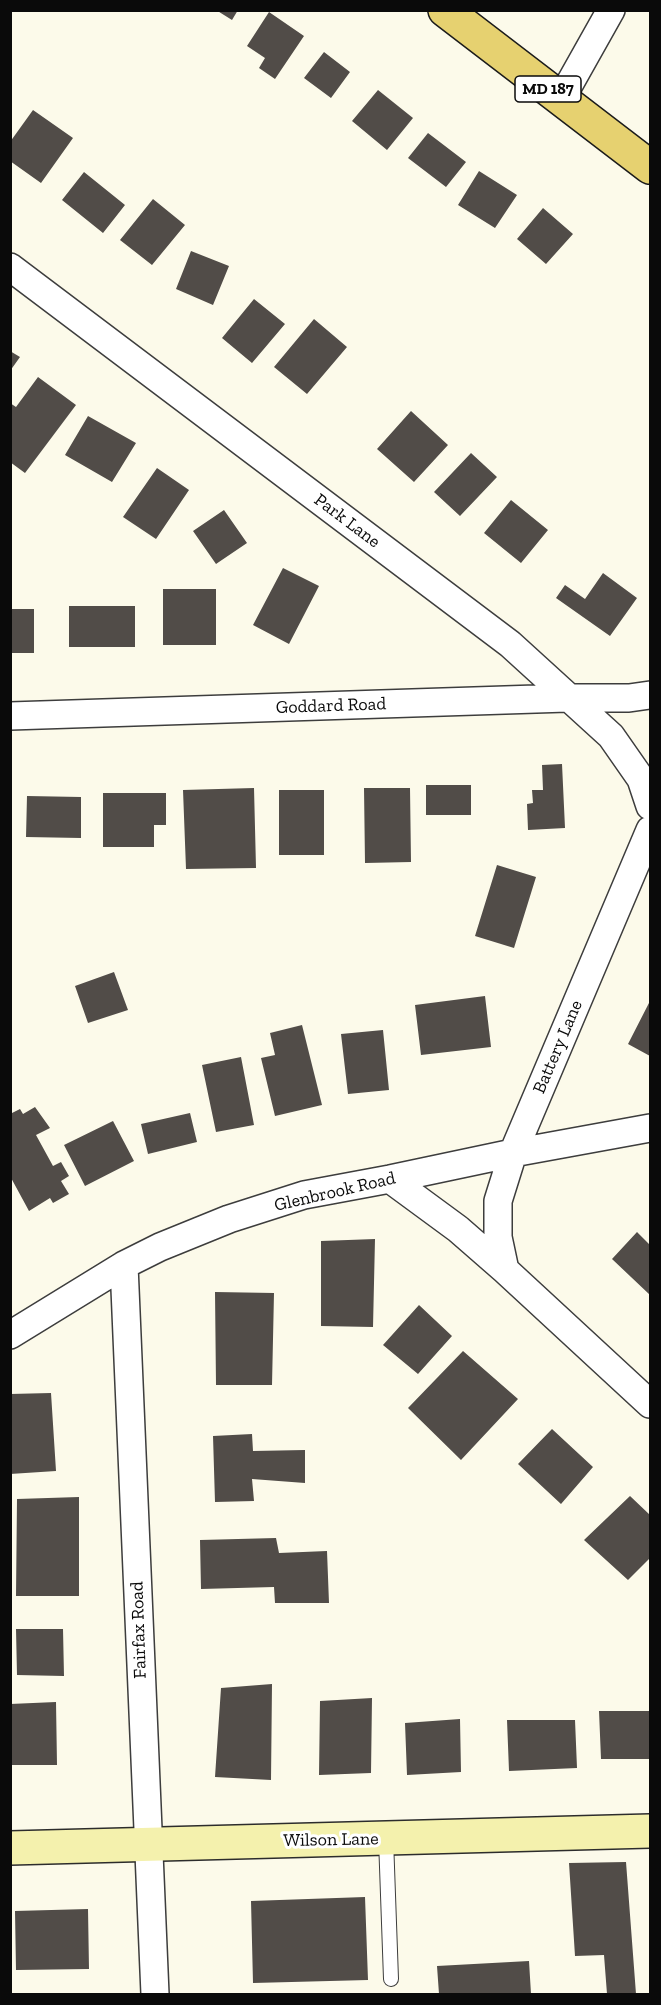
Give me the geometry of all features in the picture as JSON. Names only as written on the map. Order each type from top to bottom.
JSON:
[{"type":"main road","name":"MD 187","points":[[446,10],[651,167]]},
{"type":"main road","name":"Wilson Lane","points":[[10,1848],[651,1831]]},
{"type":"street","points":[[561,99],[611,10]]},
{"type":"street","name":"Park Lane","points":[[10,267],[510,644],[611,736],[641,779],[651,806]]},
{"type":"street","name":"Goddard Road","points":[[10,716],[628,698],[651,695]]},
{"type":"street","name":"Battery Lane","points":[[505,1270],[498,1237],[498,1201],[513,1153],[651,830]]},
{"type":"street","name":"Glenbrook Road","points":[[10,1335],[124,1265],[160,1247],[230,1219],[304,1195],[651,1128]]},
{"type":"street","points":[[390,1179],[458,1229],[651,1404]]},
{"type":"street","name":"Fairfax Road","points":[[124,1265],[154,1995]]},
{"type":"lane","points":[[386,1839],[391,1979]]},
{"type":"building","points":[[216,10],[238,10],[232,20]]},
{"type":"building","points":[[269,12],[304,36],[275,79],[259,68],[265,58],[247,46]]},
{"type":"building","points":[[324,52],[350,72],[331,98],[304,78]]},
{"type":"building","points":[[378,90],[413,118],[387,150],[352,121]]},
{"type":"building","points":[[33,110],[73,138],[41,183],[10,161],[10,142]]},
{"type":"building","points":[[428,133],[466,162],[446,187],[408,158]]},
{"type":"building","points":[[479,171],[517,195],[495,228],[458,205]]},
{"type":"building","points":[[84,172],[125,205],[103,233],[62,200]]},
{"type":"building","points":[[153,199],[185,225],[152,265],[120,240]]},
{"type":"building","points":[[543,208],[573,234],[546,264],[517,239]]},
{"type":"building","points":[[191,251],[229,266],[213,305],[176,289]]},
{"type":"building","points":[[254,299],[285,324],[252,363],[222,338]]},
{"type":"building","points":[[314,319],[347,347],[307,394],[274,367]]},
{"type":"building","points":[[10,351],[20,357],[10,371]]},
{"type":"building","points":[[38,377],[76,405],[25,473],[10,462],[10,403],[16,407]]},
{"type":"building","points":[[411,411],[448,445],[414,482],[377,449]]},
{"type":"building","points":[[88,416],[136,443],[112,482],[65,455]]},
{"type":"building","points":[[471,453],[497,477],[460,516],[434,492]]},
{"type":"building","points":[[157,468],[189,490],[156,539],[123,517]]},
{"type":"building","points":[[511,500],[548,530],[521,563],[484,533]]},
{"type":"building","points":[[224,510],[247,543],[216,564],[193,531]]},
{"type":"building","points":[[283,568],[319,586],[289,644],[253,625]]},
{"type":"building","points":[[603,573],[637,598],[610,636],[556,598],[565,585],[585,599]]},
{"type":"building","points":[[163,589],[216,589],[216,645],[163,645]]},
{"type":"building","points":[[69,606],[135,606],[135,647],[69,647]]},
{"type":"building","points":[[10,609],[34,609],[34,653],[10,653]]},
{"type":"building","points":[[562,764],[565,828],[528,830],[527,804],[533,803],[532,790],[543,790],[542,765]]},
{"type":"building","points":[[426,785],[471,785],[471,815],[426,815]]},
{"type":"building","points":[[254,788],[256,868],[186,869],[183,790]]},
{"type":"building","points":[[364,788],[410,788],[411,862],[365,863]]},
{"type":"building","points":[[279,790],[324,790],[324,855],[279,855]]},
{"type":"building","points":[[103,793],[166,793],[166,825],[154,825],[154,847],[103,847]]},
{"type":"building","points":[[27,796],[81,797],[81,838],[26,837]]},
{"type":"building","points":[[497,865],[536,877],[514,948],[475,936]]},
{"type":"building","points":[[114,972],[128,1010],[88,1023],[75,986]]},
{"type":"building","points":[[485,996],[491,1047],[421,1055],[415,1005]]},
{"type":"building","points":[[650,1001],[650,1056],[628,1044]]},
{"type":"building","points":[[302,1025],[322,1105],[275,1116],[261,1058],[275,1055],[270,1033]]},
{"type":"building","points":[[383,1030],[389,1090],[348,1094],[341,1034]]},
{"type":"building","points":[[241,1057],[254,1125],[216,1132],[202,1065]]},
{"type":"building","points":[[35,1107],[50,1128],[36,1135],[53,1166],[61,1162],[69,1176],[61,1181],[69,1194],[53,1203],[50,1198],[29,1211],[10,1176],[10,1114],[20,1109],[23,1114]]},
{"type":"building","points":[[190,1113],[197,1142],[148,1154],[141,1124]]},
{"type":"building","points":[[113,1121],[134,1161],[85,1186],[64,1145]]},
{"type":"building","points":[[637,1232],[650,1245],[650,1295],[612,1259]]},
{"type":"building","points":[[375,1239],[373,1327],[321,1326],[321,1241]]},
{"type":"building","points":[[215,1292],[274,1293],[272,1385],[216,1385]]},
{"type":"building","points":[[419,1305],[452,1336],[418,1374],[383,1345]]},
{"type":"building","points":[[463,1351],[518,1399],[461,1460],[408,1408]]},
{"type":"building","points":[[51,1393],[56,1471],[10,1474],[10,1394]]},
{"type":"building","points":[[552,1429],[593,1467],[561,1504],[518,1464]]},
{"type":"building","points":[[252,1434],[253,1451],[305,1450],[305,1483],[252,1479],[254,1501],[215,1502],[213,1436]]},
{"type":"building","points":[[630,1496],[650,1515],[650,1558],[628,1580],[584,1540]]},
{"type":"building","points":[[79,1497],[79,1596],[16,1596],[17,1499]]},
{"type":"building","points":[[276,1538],[279,1553],[327,1551],[329,1603],[275,1603],[274,1587],[201,1589],[200,1540]]},
{"type":"building","points":[[16,1629],[63,1629],[64,1676],[17,1675]]},
{"type":"building","points":[[272,1684],[271,1780],[215,1777],[221,1688]]},
{"type":"building","points":[[372,1698],[371,1773],[319,1775],[320,1701]]},
{"type":"building","points":[[56,1702],[57,1765],[10,1765],[10,1704]]},
{"type":"building","points":[[599,1711],[650,1711],[650,1759],[601,1759]]},
{"type":"building","points":[[460,1719],[461,1772],[407,1775],[405,1723]]},
{"type":"building","points":[[507,1720],[575,1720],[577,1768],[509,1771]]},
{"type":"building","points":[[626,1862],[636,1994],[607,1994],[604,1955],[575,1956],[569,1863]]},
{"type":"building","points":[[365,1897],[368,1980],[253,1983],[251,1901]]},
{"type":"building","points":[[88,1909],[89,1969],[16,1970],[15,1911]]},
{"type":"building","points":[[529,1961],[531,1994],[439,1994],[437,1966]]}]
